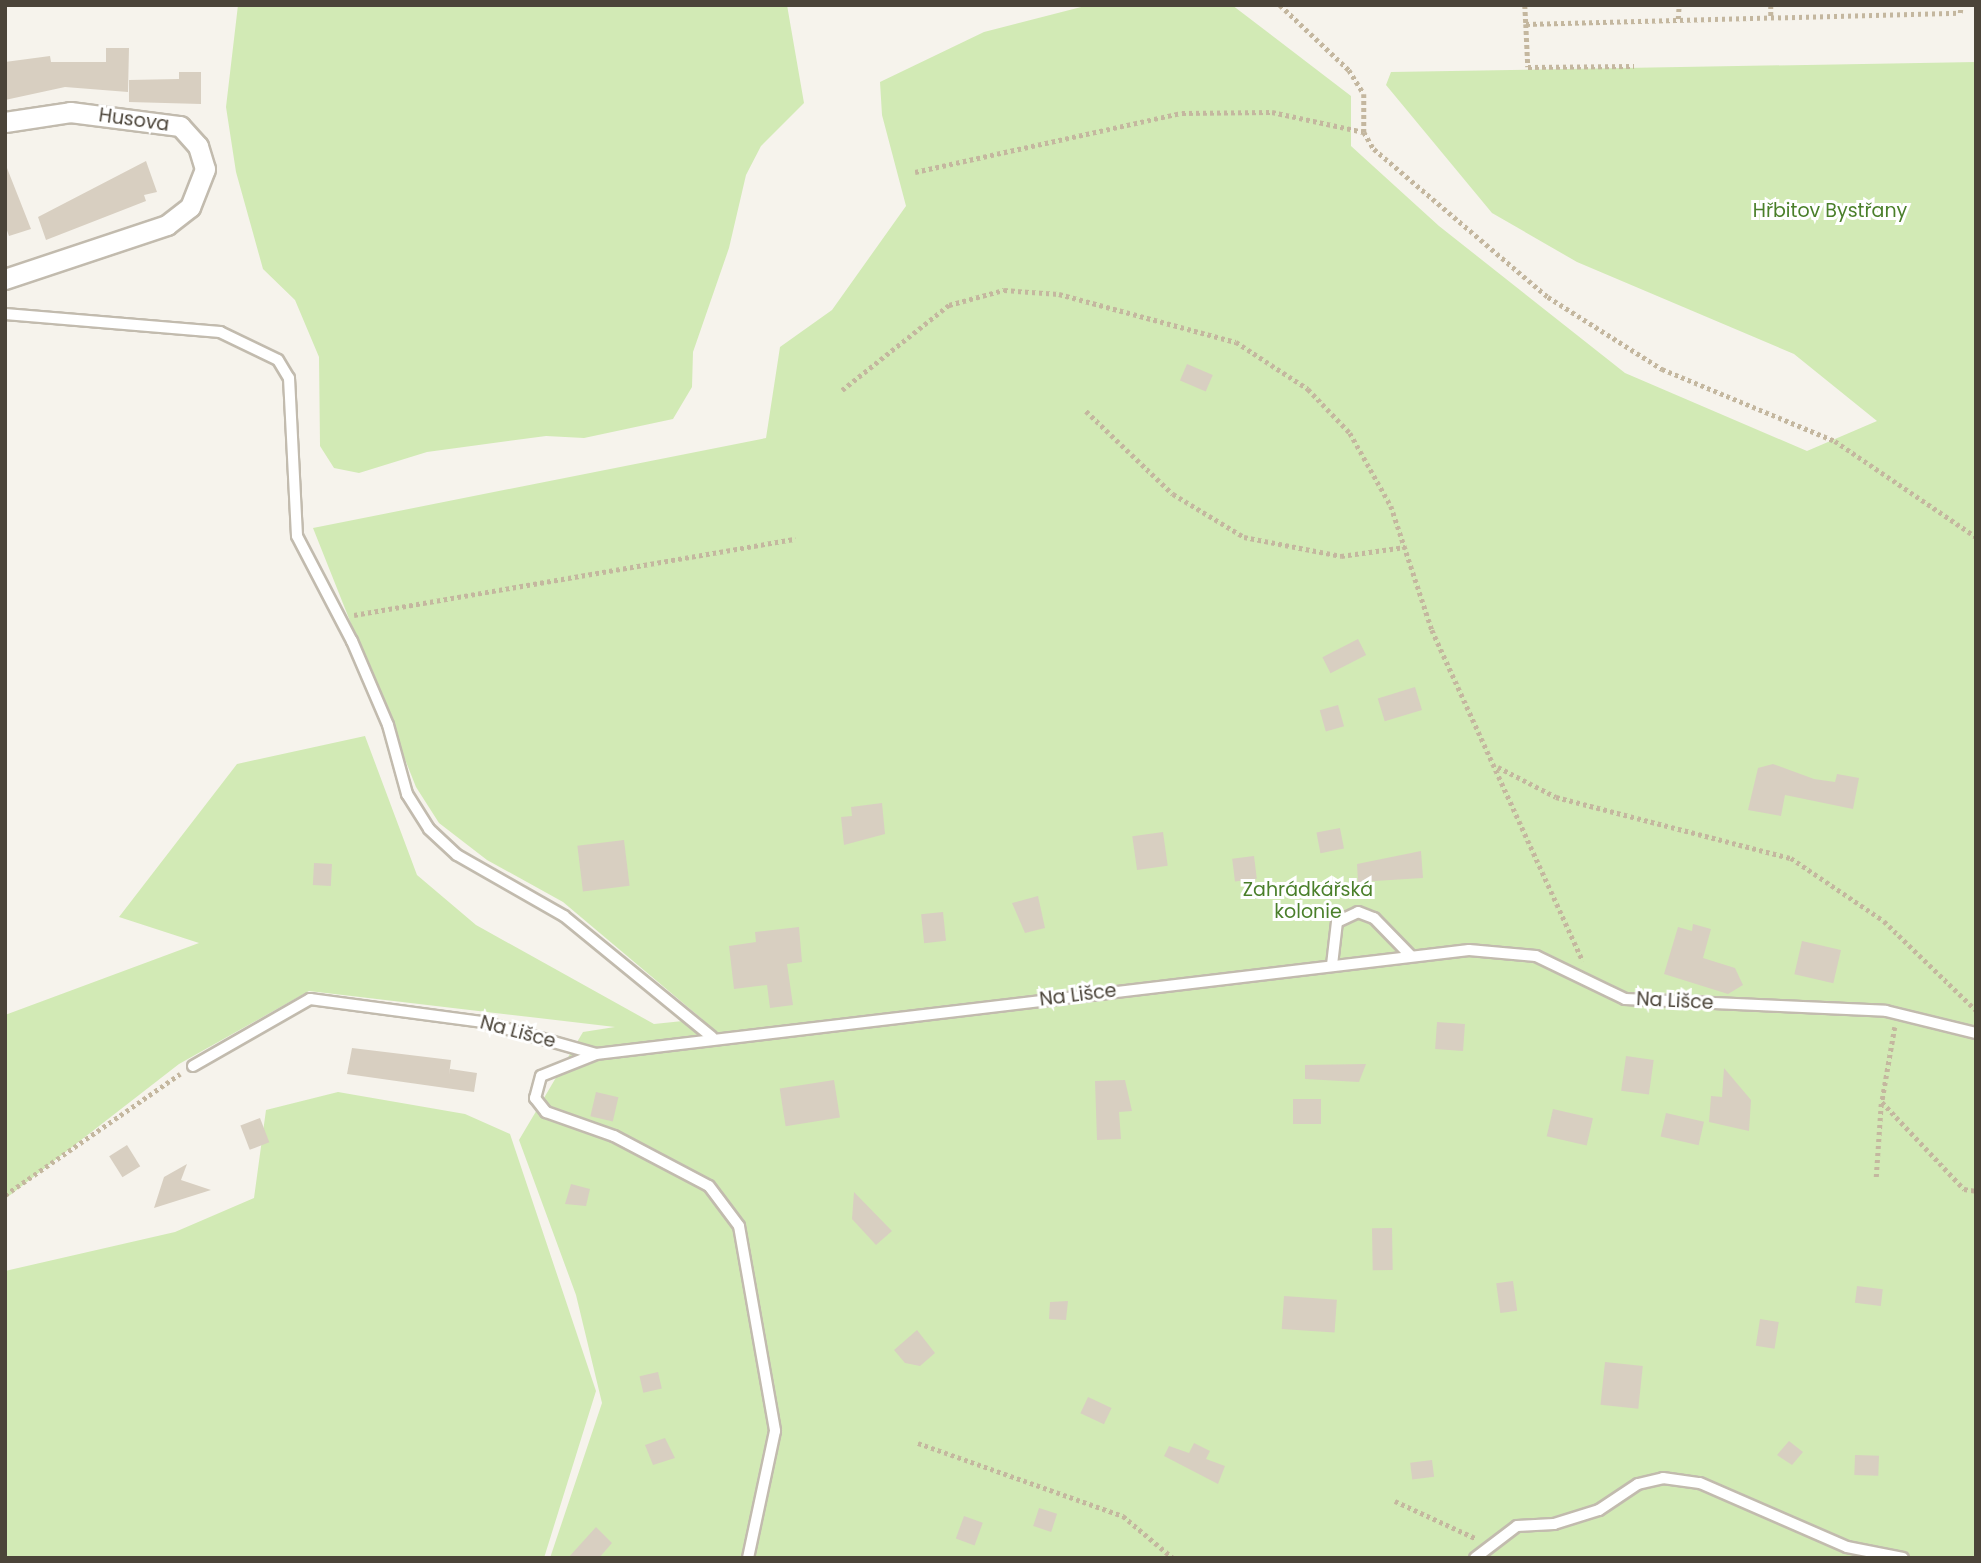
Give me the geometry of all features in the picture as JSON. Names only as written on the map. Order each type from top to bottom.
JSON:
[{"type":"street","name":"Husova","points":[[5,122],[70,112],[180,126],[198,146],[205,169],[196,198],[167,225],[5,279]]},
{"type":"lane","points":[[5,314],[220,332],[278,360],[289,378],[297,536],[341,618],[388,725],[407,794],[429,829],[457,855],[564,916],[712,1037]]},
{"type":"lane","points":[[1332,965],[1337,922],[1358,912],[1374,918],[1411,956]]},
{"type":"lane","name":"Na Lišce","points":[[193,1066],[310,999],[484,1022],[596,1054],[712,1037],[1469,950],[1536,956],[1625,999],[1898,1013],[1976,1033]]},
{"type":"lane","points":[[596,1054],[541,1076],[535,1098],[546,1112],[614,1136],[709,1186],[739,1226],[775,1431],[748,1558]]},
{"type":"lane","points":[[1475,1558],[1484,1542],[1517,1526],[1554,1524],[1599,1510],[1638,1484],[1664,1478],[1700,1483],[1847,1547],[1903,1558]]},
{"type":"path","points":[[1280,5],[1349,70],[1364,94],[1364,132],[1374,149],[1493,255],[1593,328],[1662,369],[1835,441],[1976,537]]},
{"type":"path","points":[[1525,5],[1528,67],[1634,66]]},
{"type":"path","points":[[1678,19],[1679,5]]},
{"type":"path","points":[[1771,5],[1771,16]]},
{"type":"path","points":[[1858,5],[1858,15]]},
{"type":"path","points":[[1526,23],[1961,13],[1961,5]]},
{"type":"path","points":[[915,172],[1182,113],[1272,112],[1364,132]]},
{"type":"path","points":[[842,390],[949,305],[1004,290],[1059,294],[1135,311],[1236,342],[1308,389],[1350,433],[1391,506],[1432,630],[1594,984]]},
{"type":"path","points":[[1086,411],[1173,494],[1244,537],[1341,556],[1405,547]]},
{"type":"path","points":[[341,618],[795,539]]},
{"type":"path","points":[[1497,767],[1556,797],[1791,858],[1884,921],[1976,1010]]},
{"type":"path","points":[[1875,1177],[1882,1102],[1898,1013]]},
{"type":"path","points":[[5,1195],[193,1066]]},
{"type":"path","points":[[1882,1102],[1964,1189],[1976,1191]]},
{"type":"path","points":[[918,1443],[1124,1516],[1173,1558]]},
{"type":"path","points":[[1395,1501],[1484,1542]]},
{"type":"green space","points":[[238,5],[787,5],[804,103],[761,146],[746,175],[729,248],[693,352],[692,387],[673,419],[584,438],[546,436],[427,452],[359,473],[334,468],[320,446],[319,357],[295,300],[263,269],[236,172],[226,107]]},
{"type":"green space","name":"Zahrádkářská kolonie","points":[[1089,5],[1232,5],[1351,96],[1351,146],[1439,226],[1625,373],[1807,451],[1877,421],[1794,354],[1577,262],[1492,213],[1386,85],[1391,72],[1976,62],[1976,1558],[550,1558],[602,1403],[576,1295],[519,1140],[583,1032],[615,1027],[309,991],[179,1064],[5,1199],[5,1015],[199,943],[119,917],[237,764],[365,736],[417,875],[476,925],[654,1024],[702,1019],[563,902],[487,860],[439,823],[416,787],[313,528],[766,438],[780,347],[832,310],[906,206],[882,115],[880,82],[984,32]]},
{"type":"green space","points":[[338,1092],[465,1114],[510,1134],[596,1391],[544,1558],[5,1558],[5,1271],[175,1232],[254,1198],[266,1110]]},
{"type":"building","points":[[106,48],[129,48],[128,92],[65,87],[5,100],[5,62],[50,56],[51,62],[106,62]]},
{"type":"building","points":[[179,72],[201,72],[201,104],[129,102],[129,80],[179,79]]},
{"type":"building","points":[[146,161],[157,192],[144,195],[146,201],[46,240],[38,217]]},
{"type":"building","points":[[5,163],[31,229],[9,236],[5,225]]},
{"type":"building","points":[[1187,364],[1213,375],[1206,392],[1180,381]]},
{"type":"building","points":[[1358,639],[1366,655],[1331,673],[1322,657]]},
{"type":"building","points":[[1415,687],[1422,710],[1385,721],[1378,698]]},
{"type":"building","points":[[1338,705],[1344,726],[1326,731],[1320,710]]},
{"type":"building","points":[[1773,764],[1814,779],[1835,782],[1837,774],[1859,778],[1853,809],[1785,795],[1781,816],[1748,810],[1758,768]]},
{"type":"building","points":[[882,803],[885,834],[844,845],[841,817],[852,816],[851,807]]},
{"type":"building","points":[[1340,828],[1344,849],[1320,853],[1316,833]]},
{"type":"building","points":[[1163,832],[1168,866],[1137,870],[1132,836]]},
{"type":"building","points":[[624,840],[630,886],[583,891],[577,846]]},
{"type":"building","points":[[1421,851],[1423,878],[1358,882],[1357,864]]},
{"type":"building","points":[[1254,856],[1257,879],[1235,882],[1232,859]]},
{"type":"building","points":[[314,863],[332,864],[331,886],[313,885]]},
{"type":"building","points":[[1038,896],[1045,928],[1025,933],[1012,903]]},
{"type":"building","points":[[943,912],[946,941],[924,943],[921,914]]},
{"type":"building","points":[[1693,924],[1711,929],[1703,958],[1735,968],[1743,985],[1728,994],[1664,974],[1678,927],[1692,931]]},
{"type":"building","points":[[799,927],[802,962],[787,964],[793,1005],[770,1008],[767,985],[734,989],[729,946],[756,942],[755,932]]},
{"type":"building","points":[[1802,941],[1841,950],[1833,983],[1794,974]]},
{"type":"building","points":[[1437,1022],[1465,1024],[1463,1051],[1435,1049]]},
{"type":"building","points":[[352,1048],[451,1060],[449,1075],[450,1069],[477,1073],[474,1092],[347,1074]]},
{"type":"building","points":[[1626,1056],[1654,1060],[1649,1095],[1621,1091]]},
{"type":"building","points":[[1366,1064],[1359,1082],[1305,1079],[1305,1065]]},
{"type":"building","points":[[1724,1068],[1751,1100],[1749,1131],[1709,1122],[1711,1096],[1722,1097]]},
{"type":"building","points":[[834,1080],[840,1118],[786,1126],[780,1089]]},
{"type":"building","points":[[1125,1080],[1132,1111],[1119,1112],[1121,1139],[1097,1140],[1095,1081]]},
{"type":"building","points":[[596,1092],[618,1097],[613,1122],[590,1116]]},
{"type":"building","points":[[1293,1099],[1321,1099],[1321,1124],[1293,1124]]},
{"type":"building","points":[[1553,1109],[1593,1118],[1587,1146],[1547,1136]]},
{"type":"building","points":[[1666,1113],[1704,1122],[1699,1145],[1661,1136]]},
{"type":"building","points":[[260,1118],[269,1142],[250,1150],[240,1126]]},
{"type":"building","points":[[127,1145],[140,1166],[122,1177],[109,1156]]},
{"type":"building","points":[[187,1164],[181,1180],[211,1190],[154,1208],[164,1177]]},
{"type":"building","points":[[571,1184],[590,1189],[586,1206],[565,1204]]},
{"type":"building","points":[[854,1192],[892,1231],[876,1245],[852,1219]]},
{"type":"building","points":[[1372,1228],[1392,1228],[1393,1270],[1373,1270]]},
{"type":"building","points":[[1513,1281],[1517,1311],[1500,1313],[1496,1283]]},
{"type":"building","points":[[1857,1286],[1883,1289],[1881,1306],[1855,1303]]},
{"type":"building","points":[[1284,1296],[1337,1300],[1335,1333],[1282,1329]]},
{"type":"building","points":[[1068,1301],[1066,1320],[1049,1319],[1050,1302]]},
{"type":"building","points":[[1760,1319],[1779,1322],[1775,1349],[1756,1346]]},
{"type":"building","points":[[917,1330],[935,1353],[920,1366],[905,1363],[894,1350]]},
{"type":"building","points":[[1605,1362],[1643,1366],[1638,1409],[1601,1405]]},
{"type":"building","points":[[658,1372],[662,1389],[643,1393],[639,1376]]},
{"type":"building","points":[[1088,1397],[1112,1408],[1104,1424],[1080,1413]]},
{"type":"building","points":[[665,1438],[675,1458],[653,1465],[645,1445]]},
{"type":"building","points":[[1789,1441],[1803,1452],[1792,1465],[1777,1455]]},
{"type":"building","points":[[1194,1443],[1210,1451],[1206,1459],[1225,1466],[1218,1484],[1164,1456],[1169,1446],[1189,1453]]},
{"type":"building","points":[[1855,1455],[1879,1456],[1878,1476],[1854,1475]]},
{"type":"building","points":[[1432,1460],[1434,1477],[1412,1480],[1410,1463]]},
{"type":"building","points":[[1039,1508],[1057,1514],[1051,1532],[1033,1526]]},
{"type":"building","points":[[964,1516],[983,1523],[975,1545],[956,1539]]},
{"type":"building","points":[[596,1527],[612,1543],[599,1558],[568,1558]]},
{"type":"park label","name":"Hřbitov Bystřany","points":[[1830,211]]}]
